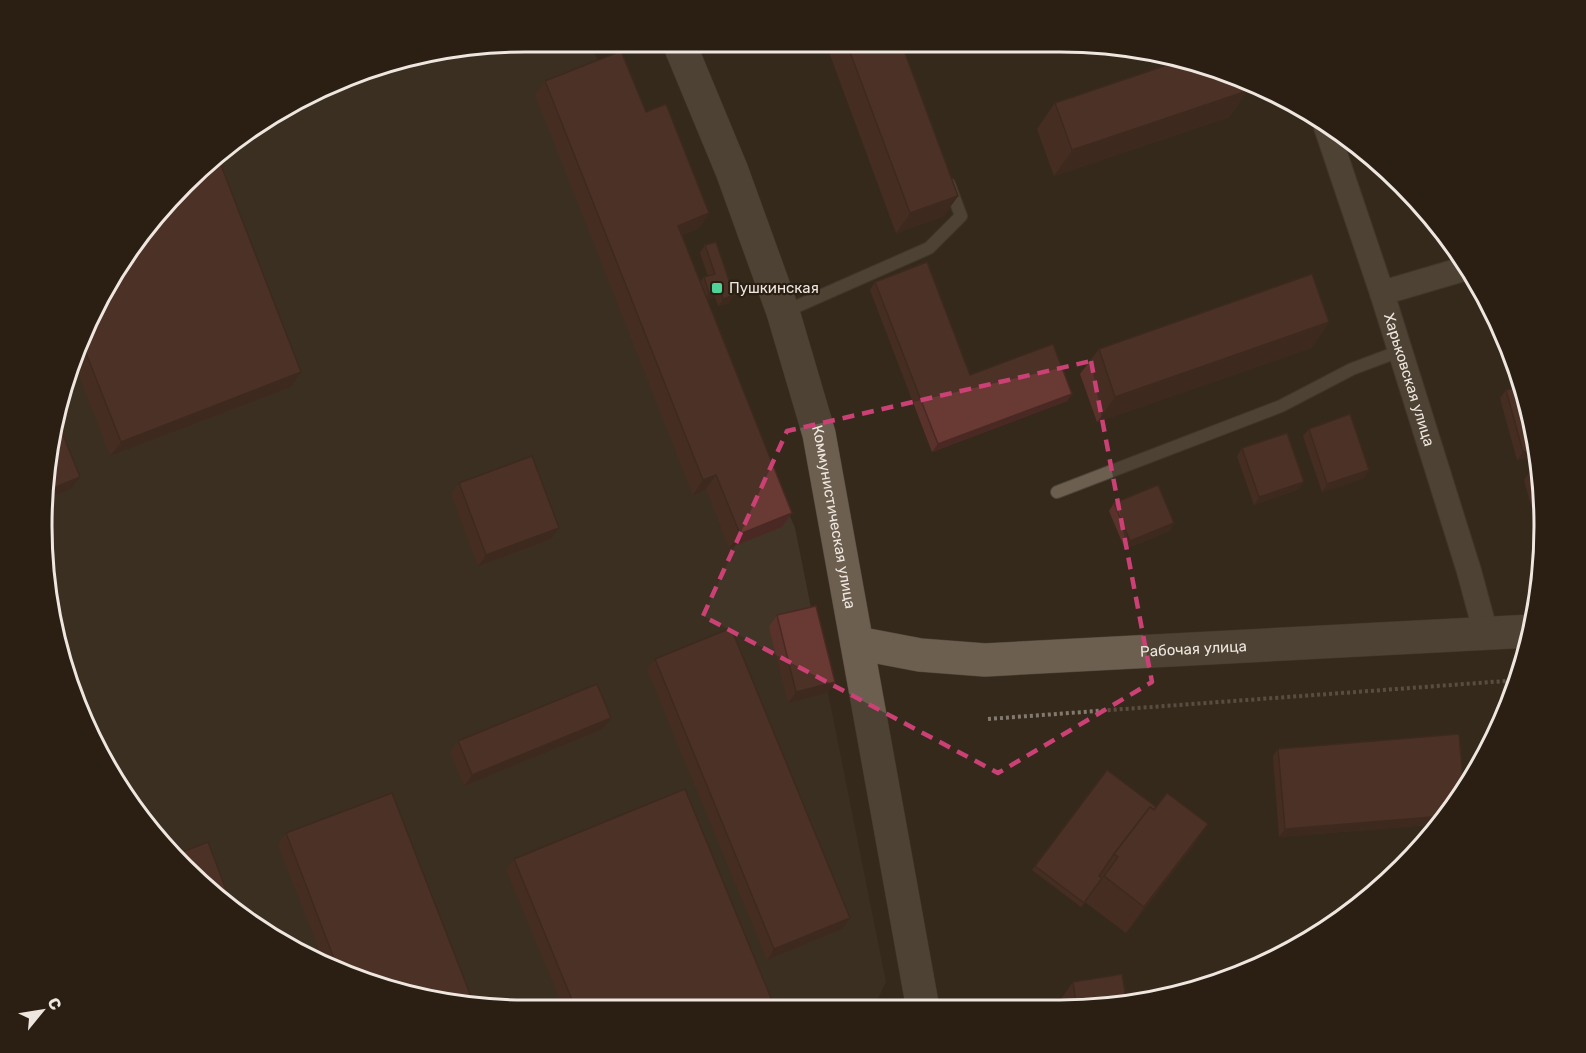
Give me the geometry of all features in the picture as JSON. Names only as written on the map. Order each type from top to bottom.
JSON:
[{"type":"street","name":"Коммунистическая улица","points":[[684,52],[732,171],[783,312],[819,434],[921,1000]]},
{"type":"street","name":"Харьковская улица","points":[[1329,136],[1382,293],[1469,571],[1486,634]]},
{"type":"street","points":[[1382,293],[1458,271]]},
{"type":"street","name":"Рабочая улица","points":[[856,643],[920,656],[985,660],[1521,632]]},
{"type":"lane","points":[[783,312],[928,248],[962,216],[945,173]]},
{"type":"lane","points":[[1057,492],[1281,406],[1352,369],[1400,351]]},
{"type":"path","points":[[988,719],[1507,681]]},
{"type":"highlighted area","points":[[1091,361],[1152,682],[998,773],[703,616],[787,431]]},
{"type":"shaded area","points":[[594,52],[795,528],[886,982],[877,1000],[526,1000],[495,999],[434,991],[374,975],[345,964],[317,952],[263,921],[238,903],[191,862],[150,815],[132,790],[101,736],[78,679],[69,649],[62,619],[54,558],[52,526],[57,465],[62,434],[78,374],[101,317],[116,289],[150,238],[170,214],[191,191],[238,150],[263,132],[317,101],[374,78],[404,69],[434,62],[495,54]]},
{"type":"building","points":[[621,52],[646,112],[666,104],[709,213],[678,226],[792,513],[740,534],[716,475],[703,480],[545,81]]},
{"type":"building","points":[[850,52],[905,52],[958,196],[910,213]]},
{"type":"building","points":[[1166,65],[1212,78],[1246,91],[1072,150],[1055,103]]},
{"type":"building","points":[[221,164],[301,372],[121,442],[86,353],[101,317],[132,263],[170,214]]},
{"type":"building","points":[[716,242],[734,295],[723,299],[720,290],[709,293],[704,277],[715,274],[705,245]]},
{"type":"building","points":[[927,262],[970,375],[1053,344],[1072,394],[938,444],[875,282]]},
{"type":"building","points":[[1312,274],[1329,322],[1115,397],[1099,349]]},
{"type":"building","points":[[1512,388],[1527,451],[1523,452],[1506,390]]},
{"type":"building","points":[[1350,414],[1369,470],[1327,484],[1309,429]]},
{"type":"building","points":[[62,433],[80,477],[55,488]]},
{"type":"building","points":[[1287,433],[1304,482],[1259,497],[1242,448]]},
{"type":"building","points":[[532,456],[559,528],[486,555],[459,483]]},
{"type":"building","points":[[1158,485],[1174,523],[1130,541],[1114,503]]},
{"type":"building","points":[[816,606],[835,682],[796,692],[777,615]]},
{"type":"building","points":[[731,628],[850,918],[774,949],[655,659]]},
{"type":"building","points":[[597,684],[611,718],[472,775],[458,741]]},
{"type":"building","points":[[1459,734],[1463,776],[1434,817],[1285,829],[1278,749]]},
{"type":"building","points":[[1107,770],[1156,807],[1154,810],[1150,807],[1114,854],[1099,876],[1102,878],[1084,903],[1035,866]]},
{"type":"building","points":[[685,789],[772,1000],[572,1000],[514,859]]},
{"type":"building","points":[[392,793],[471,997],[404,984],[334,959],[286,833]]},
{"type":"building","points":[[1167,793],[1208,824],[1144,907],[1104,876],[1118,857],[1114,854],[1150,807],[1154,810]]},
{"type":"building","points":[[208,842],[228,895],[191,862],[182,852]]},
{"type":"building","points":[[1122,974],[1126,995],[1076,1000],[1073,982]]},
{"type":"place","name":"Пушкинская","points":[[717,288]]}]
